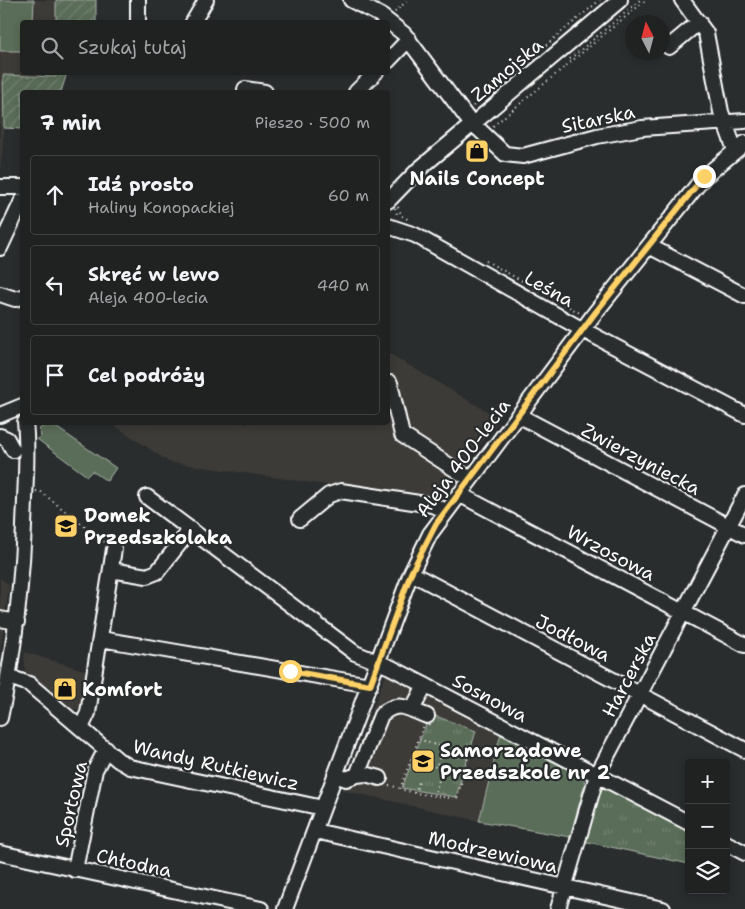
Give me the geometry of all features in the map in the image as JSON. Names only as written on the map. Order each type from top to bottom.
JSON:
[{"type":"street","points":[[138,0],[138,20]]},
{"type":"street","points":[[194,20],[206,0]]},
{"type":"street","name":"Sitarska","points":[[351,0],[388,20]]},
{"type":"street","name":"Zamojska","points":[[390,188],[418,170],[620,0]]},
{"type":"street","points":[[682,0],[706,33],[721,112],[740,146]]},
{"type":"street","name":"Sitarska","points":[[390,22],[409,39],[473,122],[501,152],[519,156],[597,136],[642,128],[745,121]]},
{"type":"street","points":[[670,46],[699,22]]},
{"type":"street","points":[[390,59],[409,39]]},
{"type":"street","points":[[358,90],[373,75]]},
{"type":"street","points":[[244,89],[251,90]]},
{"type":"street","name":"Aleja 400-lecia","points":[[285,909],[411,573],[430,534],[458,494],[587,324],[704,176],[740,146]]},
{"type":"street","name":"Zamojska","points":[[393,202],[418,170]]},
{"type":"street","points":[[0,187],[20,187]]},
{"type":"street","points":[[0,248],[20,205]]},
{"type":"street","name":"Leśna","points":[[394,220],[415,229],[587,324],[745,415]]},
{"type":"street","points":[[649,246],[745,296]]},
{"type":"street","points":[[0,294],[14,299],[20,298]]},
{"type":"street","points":[[390,383],[402,435],[470,479]]},
{"type":"street","points":[[0,415],[20,407]]},
{"type":"street","name":"Zwierzyniecka","points":[[518,415],[745,535]]},
{"type":"street","points":[[0,718],[9,677],[17,622],[25,490],[25,425]]},
{"type":"street","points":[[0,436],[7,439],[13,450]]},
{"type":"street","points":[[300,519],[329,495],[340,491],[432,505],[446,511]]},
{"type":"street","name":"Wrzosowa","points":[[458,494],[745,645]]},
{"type":"street","name":"Harcerska","points":[[558,909],[597,776],[745,495]]},
{"type":"street","name":"Sosnowa","points":[[147,497],[355,653],[379,662],[425,685],[685,822]]},
{"type":"street","points":[[111,570],[146,576],[157,572],[191,529]]},
{"type":"street","points":[[81,728],[88,714],[114,549]]},
{"type":"street","name":"Jodłowa","points":[[411,573],[745,750]]},
{"type":"street","points":[[0,619],[17,622]]},
{"type":"street","points":[[101,639],[370,685]]},
{"type":"street","name":"Sportowa","points":[[9,677],[25,682],[106,749],[95,770],[75,870]]},
{"type":"street","points":[[412,710],[425,685]]},
{"type":"street","points":[[358,776],[381,715],[388,708],[399,705],[427,716]]},
{"type":"street","name":"Wandy Rutkiewicz","points":[[106,749],[118,760],[136,769],[323,808]]},
{"type":"street","points":[[335,775],[346,779],[364,774],[382,781]]},
{"type":"street","name":"Modrzewiowa","points":[[315,831],[663,909]]},
{"type":"street","points":[[730,845],[745,853]]},
{"type":"street","name":"Chłodna","points":[[0,853],[261,909]]},
{"type":"path","points":[[388,20],[408,0]]},
{"type":"path","points":[[485,135],[646,0]]},
{"type":"path","points":[[393,202],[394,220],[415,229]]},
{"type":"path","points":[[484,260],[587,324]]},
{"type":"path","points":[[25,490],[41,492],[114,549]]},
{"type":"path","points":[[400,789],[427,716]]},
{"type":"path","points":[[382,781],[415,793],[456,799],[468,757],[418,738]]},
{"type":"path","points":[[411,758],[436,767],[443,748]]},
{"type":"path","points":[[434,796],[440,777]]},
{"type":"path","points":[[415,793],[419,782]]},
{"type":"shaded area","points":[[0,0],[56,0],[56,20],[20,20],[20,75],[56,75],[56,77],[3,76],[4,128],[0,176]]},
{"type":"shaded area","points":[[390,354],[500,419],[437,501],[169,462],[114,425],[390,425]]},
{"type":"shaded area","points":[[0,578],[9,585],[0,652]]},
{"type":"shaded area","points":[[24,652],[87,671],[81,708],[72,711],[25,671]]},
{"type":"shaded area","name":"Samorządowe Przedszkole nr 2","points":[[392,674],[501,733],[479,821],[342,790],[385,676]]},
{"type":"green space","points":[[0,0],[34,0],[33,20],[20,20],[20,51],[0,51]]},
{"type":"green space","points":[[56,0],[96,0],[96,20],[56,20]]},
{"type":"green space","points":[[3,75],[56,77],[56,75],[66,75],[62,90],[20,90],[20,129],[4,128]]},
{"type":"green space","points":[[46,425],[53,425],[116,468],[107,481],[92,471],[87,476],[37,439],[41,436],[39,429]]},
{"type":"green space","points":[[430,714],[476,731],[456,797],[402,788]]},
{"type":"green space","points":[[501,733],[582,775],[585,783],[570,837],[479,821]]},
{"type":"green space","points":[[608,785],[685,826],[685,863],[583,841],[597,789]]},
{"type":"place","name":"Nails Concept","points":[[477,151]]},
{"type":"place","name":"Domek Przedszkolaka","points":[[66,526]]},
{"type":"place","name":"Komfort","points":[[65,689]]},
{"type":"place","name":"Samorządowe Przedszkole nr 2","points":[[423,761]]},
{"type":"route","points":[[290,671],[370,685],[411,573],[436,524],[595,313],[704,176]]}]
